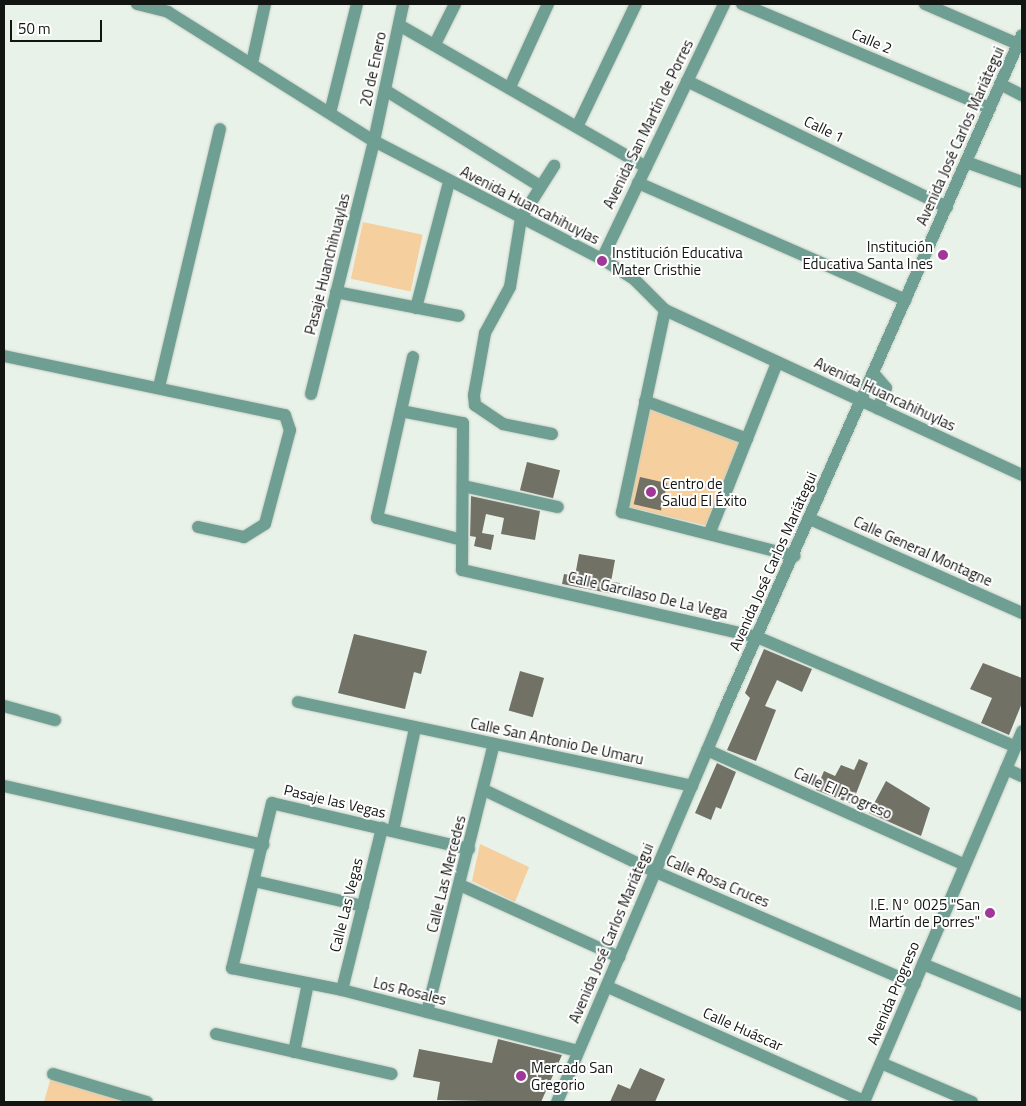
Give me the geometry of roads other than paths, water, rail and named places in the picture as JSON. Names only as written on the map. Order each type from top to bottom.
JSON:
[{"type":"street","name":"Avenida Huancahihuylas","points":[[137,4],[169,8],[374,141],[449,182],[602,259],[635,280],[665,310],[1022,475]]},
{"type":"street","points":[[252,63],[265,4]]},
{"type":"street","points":[[330,113],[357,4]]},
{"type":"street","name":"20 de Enero","points":[[374,141],[403,4]]},
{"type":"street","points":[[435,44],[455,4]]},
{"type":"street","points":[[510,88],[548,4]]},
{"type":"street","points":[[577,127],[636,4]]},
{"type":"street","name":"Calle 2","points":[[742,4],[990,108]]},
{"type":"street","points":[[926,4],[1020,40]]},
{"type":"street","name":"Avenida San Martín de Porres","points":[[602,259],[687,81],[718,5]]},
{"type":"street","points":[[399,25],[646,167]]},
{"type":"street","name":"Avenida José Carlos Mariátegui","points":[[556,1102],[608,986],[707,750],[1020,40]]},
{"type":"street","name":"Calle 1","points":[[687,81],[947,207]]},
{"type":"street","points":[[1000,84],[1022,94]]},
{"type":"street","points":[[385,90],[540,186]]},
{"type":"street","points":[[159,387],[220,129]]},
{"type":"street","name":"Pasaje Huanchihuaylas","points":[[311,394],[374,141]]},
{"type":"street","points":[[966,162],[1022,182]]},
{"type":"street","points":[[552,434],[503,424],[480,410],[474,395],[485,333],[510,287],[521,218],[554,166]]},
{"type":"street","points":[[416,308],[449,182]]},
{"type":"street","points":[[638,182],[906,300]]},
{"type":"street","points":[[336,292],[459,316]]},
{"type":"street","points":[[665,310],[622,512],[710,532],[794,556]]},
{"type":"street","points":[[4,356],[282,413],[290,425],[261,528],[244,537],[198,527]]},
{"type":"street","points":[[401,411],[464,423],[462,540],[377,518],[413,356]]},
{"type":"street","points":[[710,532],[777,363]]},
{"type":"street","points":[[874,374],[886,388],[878,409]]},
{"type":"street","points":[[645,401],[747,439]]},
{"type":"street","points":[[463,486],[558,507]]},
{"type":"street","name":"Calle General Montagne","points":[[810,519],[1022,613]]},
{"type":"street","name":"Calle Garcilaso De La Vega","points":[[462,540],[462,570],[757,636],[1016,747]]},
{"type":"street","name":"Calle San Antonio De Umaru","points":[[298,702],[692,786]]},
{"type":"street","points":[[4,706],[55,720]]},
{"type":"street","name":"Calle Las Vegas","points":[[342,990],[363,906],[387,830],[415,728]]},
{"type":"street","name":"Avenida Progreso","points":[[864,1102],[1022,731]]},
{"type":"street","name":"Calle Las Mercedes","points":[[428,1012],[494,744]]},
{"type":"street","name":"Calle El Progreso","points":[[707,750],[965,865]]},
{"type":"street","points":[[1006,770],[1022,776]]},
{"type":"street","points":[[4,786],[263,845]]},
{"type":"street","name":"Calle Rosa Cruces","points":[[484,790],[656,872],[914,984]]},
{"type":"street","name":"Pasaje las Vegas","points":[[232,968],[272,803],[469,848]]},
{"type":"street","points":[[254,881],[363,906]]},
{"type":"street","points":[[460,885],[619,957]]},
{"type":"street","points":[[923,964],[1022,1005]]},
{"type":"street","name":"Los Rosales","points":[[232,968],[342,990],[578,1051]]},
{"type":"street","points":[[294,1052],[308,984]]},
{"type":"street","name":"Calle Huáscar","points":[[608,986],[864,1102]]},
{"type":"street","points":[[216,1034],[392,1074]]},
{"type":"street","points":[[881,1063],[972,1102]]},
{"type":"street","points":[[53,1074],[147,1102]]},
{"type":"place","name":"Institución Educativa Santa Ines","points":[[943,255]]},
{"type":"place","name":"Institución Educativa Mater Cristhie","points":[[602,261]]},
{"type":"place","name":"Centro de Salud El Éxito","points":[[651,492]]},
{"type":"place","name":"I.E. N° 0025 \"San Martín de Porres\"","points":[[990,913]]},
{"type":"place","name":"Mercado San Gregorio","points":[[521,1076]]}]
